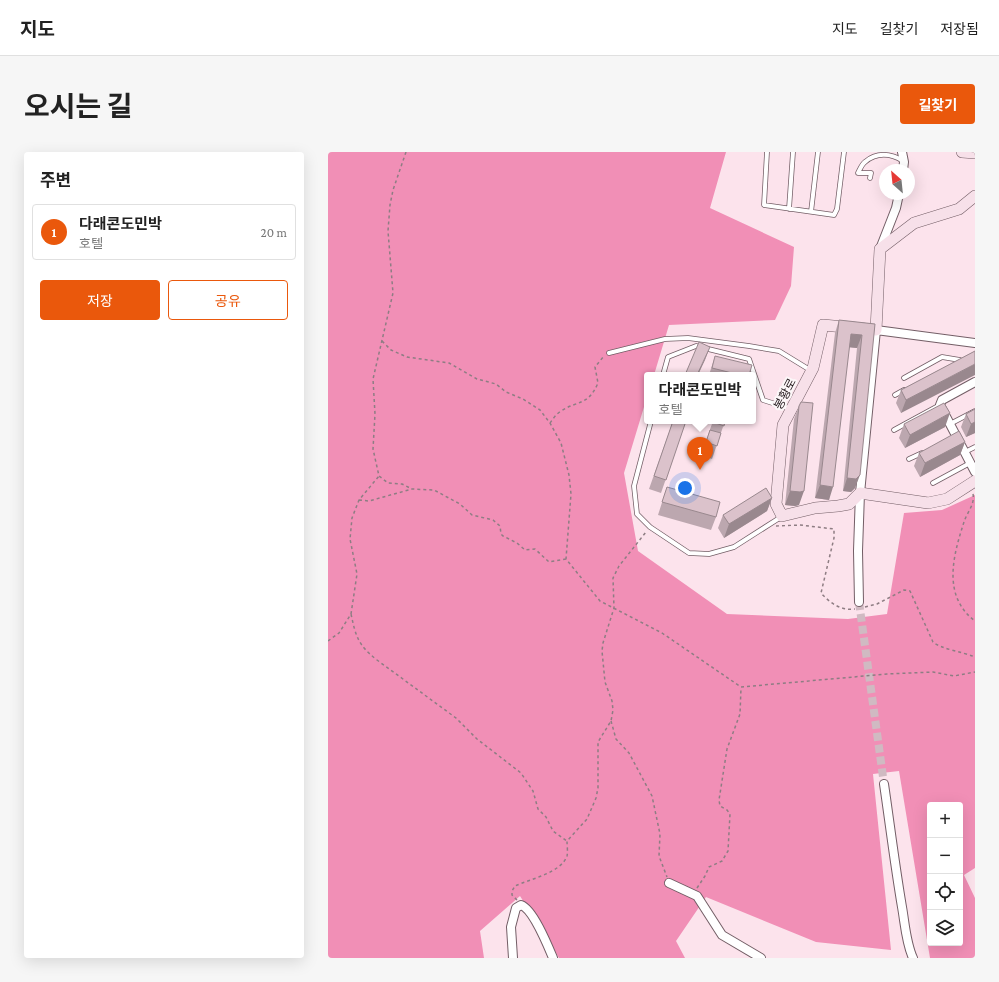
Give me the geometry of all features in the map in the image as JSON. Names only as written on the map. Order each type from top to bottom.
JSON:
[{"type":"street","points":[[902,152],[904,164]]},
{"type":"street","points":[[962,152],[975,153]]},
{"type":"street","points":[[880,249],[914,223],[959,209],[975,196]]},
{"type":"street","points":[[859,602],[858,551],[860,493],[876,330],[880,249],[898,200]]},
{"type":"street","name":"봉황로","points":[[782,516],[776,504],[783,425],[812,371],[823,325],[876,330]]},
{"type":"street","points":[[876,330],[975,343]]},
{"type":"street","points":[[975,382],[942,400],[940,405],[950,424],[952,436],[965,452],[975,472]]},
{"type":"street","points":[[860,493],[928,503],[947,499],[971,483]]},
{"type":"street","points":[[782,516],[815,508],[849,504],[860,493]]},
{"type":"street","points":[[884,784],[898,882],[907,936],[913,958]]},
{"type":"street","points":[[669,884],[697,896],[722,935],[761,958]]},
{"type":"street","points":[[513,958],[511,927],[516,908],[523,906],[532,914],[553,958]]},
{"type":"lane","points":[[767,152],[764,205],[834,215],[837,209],[844,152]]},
{"type":"lane","points":[[789,209],[793,152]]},
{"type":"lane","points":[[811,212],[818,152]]},
{"type":"lane","points":[[870,178],[872,173],[858,173],[864,162],[874,156],[884,154],[896,157],[902,164]]},
{"type":"lane","points":[[609,353],[665,339],[688,338],[779,351],[812,371]]},
{"type":"lane","points":[[664,372],[668,357],[696,346],[749,359],[753,372]]},
{"type":"lane","points":[[904,378],[942,357],[962,359],[954,363]]},
{"type":"lane","points":[[756,380],[763,400],[792,409]]},
{"type":"lane","points":[[895,395],[908,388]]},
{"type":"lane","points":[[894,430],[940,405]]},
{"type":"lane","points":[[950,424],[975,411]]},
{"type":"lane","points":[[650,424],[634,486],[636,514],[650,527],[689,553],[709,554],[734,547],[782,516]]},
{"type":"lane","points":[[965,452],[975,447]]},
{"type":"lane","points":[[909,459],[929,449]]},
{"type":"lane","points":[[933,483],[970,463]]},
{"type":"path","points":[[406,152],[391,196],[388,231],[393,293],[373,379],[375,414],[373,449],[379,476],[388,483],[402,484],[412,489]]},
{"type":"path","points":[[382,341],[391,350],[407,357],[450,363],[477,379],[496,384],[506,392],[516,395],[540,410],[550,423],[563,446],[571,484],[566,559],[596,597],[662,633],[741,687],[887,674],[933,672],[954,676],[975,672]]},
{"type":"path","points":[[550,423],[561,411],[588,398],[598,383],[595,369],[596,364],[609,353]]},
{"type":"path","points":[[379,476],[359,500],[350,528],[350,544],[357,574],[351,614],[357,638],[366,650],[377,660],[456,718],[477,739],[521,773],[533,791],[538,809],[546,817],[553,831],[557,835],[567,840]]},
{"type":"path","points":[[971,483],[973,502],[964,522],[955,557],[953,584],[955,594],[963,609],[975,621]]},
{"type":"path","points":[[359,500],[369,501],[412,489],[434,490],[460,504],[472,515],[494,520],[500,526],[501,534],[517,543],[525,550],[535,549],[549,562],[566,559]]},
{"type":"path","points":[[773,522],[777,527],[800,524],[834,529],[834,538],[821,593],[829,602],[846,610],[877,604],[904,590],[910,591],[933,642],[939,646],[964,652],[975,657]]},
{"type":"path","points":[[650,527],[614,574],[614,608],[602,651],[605,682],[613,705],[611,721],[616,739],[629,753],[652,796],[660,834],[659,856],[669,884]]},
{"type":"path","points":[[328,641],[339,633],[351,614]]},
{"type":"path","points":[[694,895],[709,867],[722,861],[729,848],[730,814],[727,810],[720,806],[719,800],[727,749],[740,714],[741,687]]},
{"type":"path","points":[[523,906],[512,895],[513,888],[519,884],[551,872],[559,866],[567,856],[567,840],[587,819],[596,798],[598,788],[598,742],[611,721]]},
{"type":"shaded area","points":[[328,152],[726,152],[710,208],[794,247],[791,286],[775,320],[669,325],[655,372],[644,372],[644,407],[624,473],[638,551],[727,614],[848,619],[887,614],[904,513],[942,510],[975,495],[975,868],[964,875],[975,898],[975,958],[930,958],[928,946],[963,946],[963,802],[927,802],[927,940],[899,771],[873,774],[891,950],[816,942],[706,897],[676,941],[685,958],[559,958],[520,896],[480,931],[484,958],[328,958]]},
{"type":"building","points":[[839,320],[875,324],[860,475],[856,479],[847,478],[862,335],[851,334],[833,487],[820,485]]},
{"type":"building","points":[[699,342],[710,347],[698,372],[686,372]]},
{"type":"building","points":[[975,351],[975,364],[906,400],[901,390]]},
{"type":"building","points":[[715,356],[752,365],[750,372],[728,372],[712,368]]},
{"type":"building","points":[[801,402],[813,403],[804,491],[800,492],[790,491],[799,406]]},
{"type":"building","points":[[944,403],[950,413],[910,435],[904,424]]},
{"type":"building","points":[[975,409],[975,422],[971,424],[966,414]]},
{"type":"building","points":[[672,424],[685,424],[666,480],[654,476]]},
{"type":"building","points":[[710,430],[721,433],[717,446],[706,442]]},
{"type":"building","points":[[959,431],[965,442],[925,463],[919,453]]},
{"type":"building","points":[[667,487],[720,502],[716,517],[662,502]]},
{"type":"building","points":[[766,488],[772,498],[729,524],[723,515]]},
{"type":"tunnel","points":[[859,602],[884,784]]},
{"type":"place","name":"다래콘도민박","points":[[700,470]]}]
